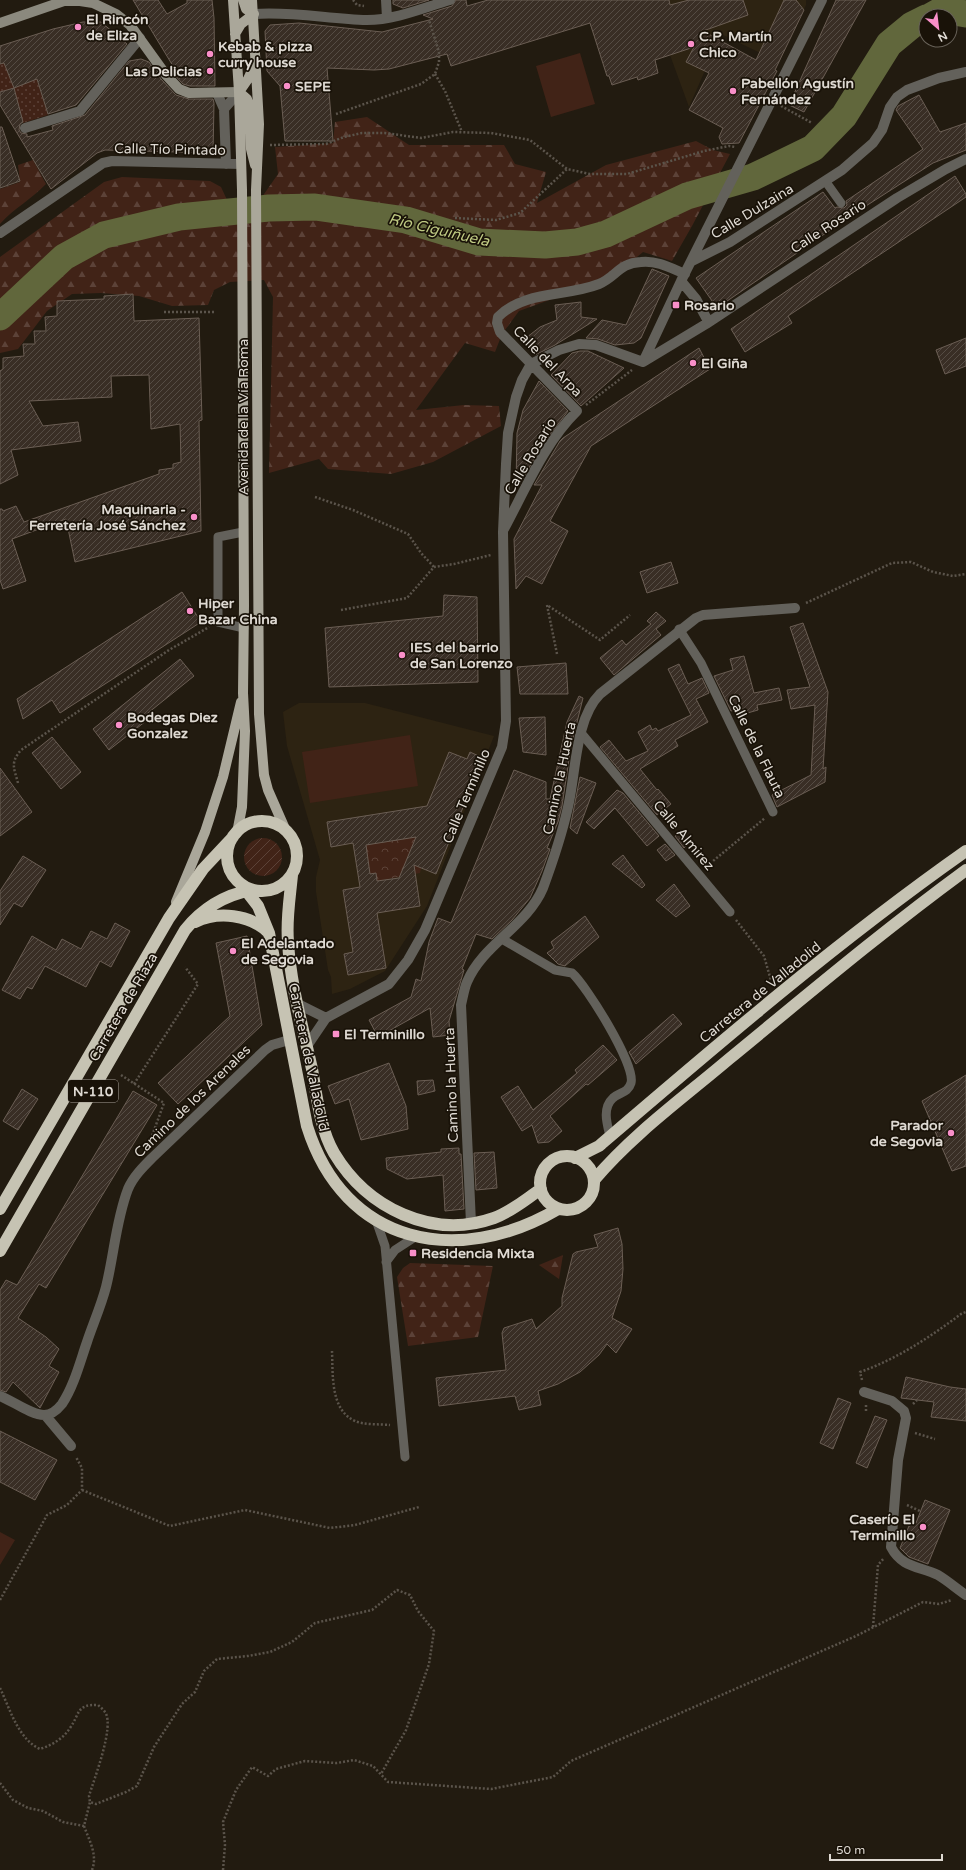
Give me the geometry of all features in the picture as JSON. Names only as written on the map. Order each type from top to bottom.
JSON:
[{"type":"highway","points":[[261,822],[272,823],[286,831],[295,844],[297,854],[296,865],[292,875],[284,883],[274,889],[263,891],[246,888],[233,876],[228,865],[228,854],[235,835],[250,824],[261,822]]},
{"type":"highway","name":"Carretera de Riaza","points":[[0,1209],[169,918],[203,869],[235,835]]},
{"type":"highway","name":"Carretera de Valladolid","points":[[575,1158],[599,1146],[797,980],[927,879],[966,851]]},
{"type":"highway","points":[[594,1180],[613,1158],[815,988],[924,901],[966,870]]},
{"type":"highway","name":"Carretera de Valladolid","points":[[292,875],[288,941],[298,1004],[321,1117],[334,1152],[353,1179],[382,1204],[399,1214],[418,1220],[440,1224],[471,1224],[496,1217],[541,1189]]},
{"type":"highway","name":"Carretera de Riaza","points":[[0,1251],[185,930],[193,920],[208,908],[246,888]]},
{"type":"highway","name":"Carretera de Valladolid","points":[[246,888],[258,906],[269,933],[289,1040],[307,1126],[313,1147],[332,1180],[358,1207],[376,1220],[415,1237],[445,1241],[474,1239],[504,1233],[534,1222],[558,1209]]},
{"type":"highway","points":[[185,930],[196,921],[207,917],[222,915],[234,916],[248,920],[258,924],[269,933]]},
{"type":"highway","points":[[559,1158],[575,1158],[582,1161],[588,1166],[594,1180],[594,1189],[590,1198],[576,1209],[558,1209],[544,1198],[541,1189],[542,1174],[549,1164],[559,1158]]},
{"type":"main road","name":"Avenida de la Vía Roma","points":[[233,0],[239,92],[242,190],[243,693],[246,731],[242,807],[235,835]]},
{"type":"main road","points":[[235,35],[241,24],[254,14],[246,9],[243,0]]},
{"type":"main road","name":"Avenida de la Vía Roma","points":[[252,0],[254,14],[259,146],[256,190],[256,287],[260,734],[266,782],[286,831]]},
{"type":"main road","points":[[256,61],[248,79],[239,92],[247,99],[249,105],[251,149],[257,170]]},
{"type":"main road","name":"Avenida de la Vía Roma","points":[[169,918],[205,832],[223,777],[243,693]]},
{"type":"street","points":[[386,0],[387,18]]},
{"type":"street","points":[[254,14],[297,15],[368,20],[404,15],[450,0]]},
{"type":"street","points":[[531,364],[568,346],[587,343],[643,362],[683,278],[822,0]]},
{"type":"street","points":[[0,23],[64,2],[80,1],[93,3],[116,14],[130,25],[166,76],[176,87],[189,93],[239,92]]},
{"type":"street","points":[[25,128],[80,111],[140,38]]},
{"type":"street","name":"Calle Dulzaina","points":[[692,261],[730,242],[826,182],[842,170],[873,143],[882,130],[890,107],[897,97],[907,90],[939,78],[966,72]]},
{"type":"street","points":[[224,109],[239,92]]},
{"type":"street","points":[[217,93],[224,109],[226,164]]},
{"type":"street","name":"Calle Rosario","points":[[643,362],[897,198],[966,159]]},
{"type":"street","name":"Calle Tío Pintado","points":[[0,233],[103,163],[112,161],[241,164]]},
{"type":"street","name":"Calle del Arpa","points":[[577,411],[498,328],[498,317],[513,306],[533,297],[594,286],[602,283],[625,264],[642,261],[658,263],[683,278]]},
{"type":"street","points":[[683,278],[708,321]]},
{"type":"street","name":"Calle Terminillo","points":[[307,1046],[326,1018],[389,984],[408,960],[425,930],[502,747],[506,721],[503,532],[508,433],[516,397],[522,380],[531,364]]},
{"type":"street","name":"Calle Rosario","points":[[503,532],[553,439],[563,425],[577,411]]},
{"type":"street","name":"Camino la Huerta","points":[[471,1224],[461,1005],[463,992],[473,970],[482,958],[531,908],[542,889],[560,841],[569,805],[581,733],[587,716],[597,697],[679,629],[696,618],[703,615],[795,608]]},
{"type":"street","points":[[298,1004],[326,1018]]},
{"type":"street","name":"Camino de los Arenales","points":[[45,1415],[53,1412],[61,1406],[67,1396],[106,1288],[123,1206],[129,1188],[141,1168],[265,1050],[272,1045],[289,1040]]},
{"type":"street","points":[[864,1392],[892,1401],[904,1411],[906,1418],[898,1460],[891,1547],[896,1556],[904,1563],[938,1575],[963,1596]]},
{"type":"street","points":[[0,1396],[18,1404],[32,1413],[45,1415],[71,1446]]},
{"type":"lane","points":[[826,182],[841,203]]},
{"type":"lane","points":[[243,532],[218,537],[218,622],[244,628]]},
{"type":"lane","name":"Calle de la Flauta","points":[[679,629],[701,663],[773,812]]},
{"type":"lane","name":"Calle Almirez","points":[[581,733],[730,912]]},
{"type":"lane","points":[[502,939],[555,970],[567,972],[574,976],[610,1028],[629,1068],[631,1081],[627,1090],[613,1099],[607,1108],[606,1116],[610,1136]]},
{"type":"lane","points":[[376,1220],[383,1238],[386,1262],[405,1457]]},
{"type":"lane","points":[[386,1262],[395,1250],[415,1237]]},
{"type":"path","points":[[353,0],[357,5],[369,7]]},
{"type":"path","points":[[336,114],[421,84],[435,74],[439,62],[439,52],[426,8]]},
{"type":"path","points":[[435,74],[445,91],[462,132]]},
{"type":"path","points":[[772,101],[812,123]]},
{"type":"path","points":[[259,146],[326,144],[344,137],[362,133],[385,133],[421,138],[441,133],[491,133],[530,140],[567,169],[590,174],[627,174],[704,151],[729,146],[748,148]]},
{"type":"path","points":[[455,218],[496,220],[520,214],[567,169]]},
{"type":"path","points":[[164,312],[214,312]]},
{"type":"path","points":[[577,411],[643,362]]},
{"type":"path","points":[[315,497],[353,510],[408,534],[421,553],[434,567]]},
{"type":"path","points":[[341,610],[407,598],[434,567],[454,564],[503,552]]},
{"type":"path","points":[[795,608],[892,563],[911,562],[932,572],[953,576],[966,574]]},
{"type":"path","points":[[557,654],[547,605],[600,640],[630,615]]},
{"type":"path","points":[[18,783],[13,766],[14,759],[21,750],[169,650],[218,622]]},
{"type":"path","name":"Calle de la Flauta","points":[[698,873],[773,812]]},
{"type":"path","points":[[730,912],[764,956],[774,989]]},
{"type":"path","points":[[134,1084],[198,984],[185,967]]},
{"type":"path","points":[[121,1075],[164,1104],[149,1144],[152,1158]]},
{"type":"path","points":[[864,1392],[860,1372],[880,1365],[927,1339],[961,1314],[966,1312]]},
{"type":"path","points":[[332,1351],[333,1386],[341,1410],[356,1422],[402,1426]]},
{"type":"path","points":[[904,1431],[935,1439]]},
{"type":"path","points":[[0,1600],[47,1515],[68,1505],[82,1490],[82,1468],[71,1446]]},
{"type":"path","points":[[82,1490],[170,1526],[245,1510],[330,1528],[355,1525],[419,1507]]},
{"type":"path","points":[[873,1627],[878,1565]]},
{"type":"path","points":[[90,1802],[96,1804],[137,1786],[154,1747],[182,1704],[194,1692],[204,1671],[217,1659],[270,1652],[292,1642],[315,1623],[372,1610],[397,1590],[410,1595],[418,1611],[434,1630],[429,1664],[406,1730],[381,1775]]},
{"type":"path","points":[[223,1870],[225,1844],[223,1822],[236,1790],[252,1767],[268,1776],[276,1769],[305,1761],[337,1763],[354,1760],[373,1766],[388,1782],[491,1789],[553,1778],[571,1761],[588,1752],[873,1627],[923,1602],[939,1604],[963,1596]]},
{"type":"path","points":[[0,1688],[21,1731],[30,1744],[40,1749],[54,1744],[70,1728],[79,1710],[88,1704],[98,1705],[105,1712],[108,1721],[106,1742],[89,1796],[90,1802],[84,1826],[92,1848],[95,1862],[92,1870]]},
{"type":"path","points":[[0,1783],[13,1800],[28,1808],[43,1811],[63,1822],[84,1826]]},
{"type":"shaded area","name":"C.P. Martín Chico","points":[[653,0],[806,0],[806,5],[779,62],[721,34],[689,107],[670,55]]},
{"type":"shaded area","points":[[299,703],[365,703],[494,736],[427,906],[385,971],[350,989],[332,994],[331,977],[328,970],[316,892],[316,877],[320,860],[287,746],[283,712]]},
{"type":"green space","points":[[580,53],[595,104],[551,117],[536,66]]},
{"type":"green space","points":[[29,55],[48,115],[23,123],[14,88],[25,83]]},
{"type":"green space","points":[[4,63],[14,88],[0,92],[0,64]]},
{"type":"green space","points":[[367,117],[409,145],[504,145],[515,164],[546,172],[537,203],[606,165],[696,141],[713,150],[730,154],[672,261],[643,252],[626,266],[591,285],[519,311],[502,334],[495,352],[465,343],[416,410],[464,405],[499,406],[501,426],[433,462],[391,474],[328,469],[319,459],[269,473],[273,297],[264,280],[230,282],[214,290],[208,305],[172,306],[139,296],[101,293],[72,294],[47,311],[18,349],[0,353],[0,257],[104,182],[122,177],[210,181],[221,187],[228,202],[262,197],[278,174],[275,147],[333,143],[335,122]]},
{"type":"green space","points":[[33,160],[46,184],[0,224],[0,189],[20,182],[18,165]]},
{"type":"green space","points":[[410,735],[418,786],[310,803],[302,752]]},
{"type":"green space","points":[[416,837],[406,862],[421,868],[420,873],[377,881],[376,873],[370,874],[366,845]]},
{"type":"green space","points":[[263,838],[273,841],[279,847],[282,857],[279,867],[273,873],[263,876],[253,873],[247,867],[244,857],[247,847],[253,841]]},
{"type":"green space","points":[[563,1255],[559,1279],[539,1265]]},
{"type":"green space","points":[[410,1263],[493,1266],[478,1337],[408,1346],[397,1277],[403,1268]]},
{"type":"green space","points":[[0,1532],[15,1540],[0,1565]]},
{"type":"building","points":[[133,0],[158,0],[167,14],[187,3],[187,0],[212,0],[214,18],[215,86],[190,86],[183,84],[169,69],[176,71]]},
{"type":"building","points":[[393,0],[429,0],[403,8],[393,4]]},
{"type":"building","points":[[456,0],[466,0],[467,6],[488,0],[669,0],[670,5],[689,0],[743,0],[748,15],[703,31],[756,60],[784,0],[796,0],[804,10],[775,70],[777,71],[739,143],[722,144],[719,137],[723,128],[689,110],[709,73],[686,62],[694,47],[655,60],[658,73],[638,80],[637,77],[612,85],[609,76],[607,76],[590,23],[451,66],[447,54],[389,69],[374,70],[327,68],[333,141],[285,141],[280,86],[267,71],[265,31],[270,25],[299,23],[382,32],[433,19],[423,15],[452,6]]},
{"type":"building","points":[[836,0],[866,0],[804,112],[789,105]]},
{"type":"building","points":[[83,22],[101,22],[127,44],[76,105],[48,114],[37,79],[14,88],[4,63],[0,64],[0,46],[53,29]]},
{"type":"building","points":[[141,59],[149,62],[161,79],[176,95],[189,99],[213,99],[213,153],[105,150],[97,153],[51,189],[0,105],[0,92],[14,88],[23,122],[20,124],[19,130],[21,133],[27,134],[27,137],[53,130],[52,126],[85,115],[129,61]]},
{"type":"building","points":[[919,95],[940,132],[966,123],[966,150],[933,163],[855,213],[717,308],[696,278],[823,192],[835,208],[844,208],[847,205],[846,201],[923,149],[896,110],[898,106]]},
{"type":"building","points":[[0,127],[2,127],[20,181],[0,188]]},
{"type":"building","points":[[955,176],[966,194],[966,197],[788,316],[792,323],[745,352],[731,329]]},
{"type":"building","points":[[652,269],[669,276],[641,338],[634,343],[615,345],[598,339],[586,338],[602,320],[626,325]]},
{"type":"building","points":[[133,294],[134,321],[199,318],[202,420],[199,421],[201,531],[75,562],[66,519],[12,539],[26,581],[3,589],[0,580],[0,509],[3,511],[16,506],[24,522],[159,474],[159,470],[173,468],[173,464],[181,462],[180,424],[151,429],[149,375],[111,376],[112,397],[29,401],[43,426],[78,422],[81,441],[11,450],[18,475],[0,484],[0,371],[3,369],[3,358],[24,356],[23,344],[35,344],[34,331],[46,331],[45,317],[57,316],[57,301],[104,299],[104,296]]},
{"type":"building","points":[[581,302],[581,317],[597,319],[555,345],[535,355],[522,341],[540,327],[557,320],[555,305]]},
{"type":"building","points":[[966,338],[966,366],[945,374],[936,350]]},
{"type":"building","points":[[699,348],[710,369],[591,446],[550,521],[568,531],[542,584],[526,576],[516,589],[514,539],[542,485],[534,485],[560,441]]},
{"type":"building","points":[[588,351],[624,368],[581,406],[551,375],[572,353]]},
{"type":"building","points":[[539,381],[568,411],[540,448],[519,486],[516,486],[517,433],[523,410]]},
{"type":"building","points":[[671,562],[678,583],[647,593],[640,572]]},
{"type":"building","points":[[182,592],[201,622],[60,713],[52,700],[23,719],[17,699]]},
{"type":"building","name":"IES del barrio de San Lorenzo","points":[[444,595],[477,597],[478,682],[329,687],[325,628],[443,616]]},
{"type":"building","points":[[656,612],[666,621],[656,629],[661,635],[614,675],[600,658],[622,640],[626,645],[651,624],[647,621]]},
{"type":"building","points":[[803,623],[828,692],[823,769],[826,767],[825,782],[777,807],[772,795],[811,775],[815,705],[791,709],[787,690],[810,687],[790,627]]},
{"type":"building","points":[[744,656],[754,693],[779,688],[782,700],[757,705],[758,710],[744,714],[742,708],[731,711],[714,676],[733,670],[730,659]]},
{"type":"building","name":"Bodegas Diez Gonzalez","points":[[180,659],[194,676],[143,717],[146,721],[109,750],[93,729]]},
{"type":"building","points":[[566,663],[568,694],[520,694],[517,667]]},
{"type":"building","points":[[679,664],[688,684],[702,678],[709,693],[696,699],[708,722],[675,740],[678,746],[640,769],[671,804],[657,815],[600,747],[609,740],[626,761],[648,751],[638,732],[650,725],[652,730],[656,728],[658,731],[691,715],[668,669]]},
{"type":"building","points":[[579,696],[583,698],[571,746],[562,806],[558,822],[547,848],[550,849],[542,871],[530,898],[512,920],[492,939],[476,934],[462,969],[464,970],[449,1021],[450,1035],[433,1037],[430,1008],[378,1037],[369,1020],[411,997],[416,979],[421,981],[429,942],[438,918],[451,923],[514,770],[546,782],[546,799],[550,799],[567,722]]},
{"type":"building","points":[[545,717],[546,755],[523,752],[519,718]]},
{"type":"building","points":[[52,737],[81,772],[61,789],[32,753]]},
{"type":"building","points":[[449,752],[467,759],[470,752],[483,758],[436,874],[414,865],[420,906],[377,913],[386,968],[348,975],[344,954],[353,952],[343,890],[360,887],[353,843],[331,847],[327,822],[427,806]],"holes":[[[416,837],[399,878],[377,881],[376,873],[370,874],[366,845]]]},
{"type":"building","points":[[0,768],[32,812],[0,836]]},
{"type":"building","points":[[580,777],[596,783],[577,834],[570,828]]},
{"type":"building","points":[[617,790],[623,793],[659,836],[647,846],[615,808],[594,829],[586,822]]},
{"type":"building","points":[[679,833],[686,842],[686,846],[684,848],[675,836]]},
{"type":"building","points":[[665,844],[675,855],[666,861],[657,850]]},
{"type":"building","points":[[623,855],[645,885],[642,888],[612,864]]},
{"type":"building","points":[[23,856],[46,870],[22,907],[14,903],[0,925],[0,891]]},
{"type":"building","points":[[674,884],[690,906],[676,917],[656,900]]},
{"type":"building","points":[[585,916],[599,937],[565,966],[558,964],[547,953],[554,948],[551,942]]},
{"type":"building","points":[[115,923],[130,931],[111,967],[100,961],[86,987],[45,966],[32,989],[27,987],[20,999],[2,990],[32,936],[56,950],[62,939],[81,949],[91,931],[107,939]]},
{"type":"building","points":[[247,936],[262,1025],[178,1104],[158,1083],[230,1016],[216,943]]},
{"type":"building","points":[[673,1014],[682,1024],[636,1064],[629,1052]]},
{"type":"building","points":[[603,1045],[617,1060],[588,1085],[586,1084],[550,1116],[562,1131],[549,1142],[538,1143],[532,1125],[522,1131],[501,1097],[518,1086],[533,1110],[577,1073],[575,1070]]},
{"type":"building","points":[[389,1063],[406,1106],[408,1129],[361,1140],[349,1099],[335,1104],[328,1086]]},
{"type":"building","name":"Parador de Segovia","points":[[966,1075],[966,1166],[952,1171],[922,1101]]},
{"type":"building","points":[[433,1080],[435,1091],[418,1095],[417,1081]]},
{"type":"building","points":[[22,1089],[38,1099],[18,1130],[3,1121]]},
{"type":"building","points":[[133,1091],[157,1105],[46,1288],[39,1284],[18,1318],[46,1337],[59,1349],[49,1366],[59,1372],[40,1408],[13,1382],[6,1392],[0,1390],[0,1290],[6,1280],[17,1285]]},
{"type":"building","points":[[459,1148],[459,1154],[461,1154],[464,1209],[445,1211],[443,1175],[407,1179],[387,1169],[386,1158],[441,1152],[441,1149]]},
{"type":"building","points":[[494,1152],[497,1188],[476,1190],[474,1153]]},
{"type":"building","points":[[618,1228],[622,1244],[623,1269],[621,1291],[612,1318],[632,1329],[616,1353],[607,1344],[599,1355],[580,1372],[558,1384],[538,1391],[541,1405],[519,1410],[515,1396],[439,1406],[436,1378],[506,1370],[502,1333],[504,1328],[532,1319],[536,1329],[562,1306],[562,1298],[573,1254],[598,1247],[594,1235]]},
{"type":"building","points":[[906,1377],[966,1389],[966,1421],[931,1417],[934,1402],[901,1398]]},
{"type":"building","points":[[838,1398],[851,1403],[833,1449],[820,1443]]},
{"type":"building","points":[[875,1416],[887,1420],[867,1468],[856,1463]]},
{"type":"building","points":[[0,1431],[57,1460],[35,1500],[0,1482]]},
{"type":"building","points":[[925,1500],[950,1510],[928,1564],[909,1557],[900,1548],[911,1521],[916,1523]]},
{"type":"waterway","name":"Río Ciguiñuela","points":[[958,13],[966,14]]},
{"type":"waterway","name":"Río Ciguiñuela","points":[[0,317],[64,257],[104,235],[179,217],[269,208],[315,207],[406,220],[479,242],[545,245],[577,242],[606,234],[687,196],[753,177],[813,148],[844,116],[889,44],[912,25],[918,22]]},
{"type":"place","name":"El Rincón de Eliza","points":[[78,27]]},
{"type":"place","name":"C.P. Martín Chico","points":[[691,44]]},
{"type":"place","name":"Kebab & pizza curry house","points":[[210,54]]},
{"type":"place","name":"Las Delicias","points":[[210,71]]},
{"type":"place","name":"SEPE","points":[[287,86]]},
{"type":"place","name":"Pabellón Agustín Fernández","points":[[733,91]]},
{"type":"place","name":"Rosario","points":[[676,305]]},
{"type":"place","name":"El Giña","points":[[693,363]]},
{"type":"place","name":"Maquinaria - Ferretería José Sánchez","points":[[194,517]]},
{"type":"place","name":"Hiper Bazar China","points":[[190,611]]},
{"type":"place","name":"IES del barrio de San Lorenzo","points":[[402,655]]},
{"type":"place","name":"Bodegas Diez Gonzalez","points":[[119,725]]},
{"type":"place","name":"El Adelantado de Segovia","points":[[233,951]]},
{"type":"place","name":"El Terminillo","points":[[336,1034]]},
{"type":"place","name":"Parador de Segovia","points":[[951,1133]]},
{"type":"place","name":"Residencia Mixta","points":[[413,1253]]},
{"type":"place","name":"Caserío El Terminillo","points":[[923,1527]]}]
